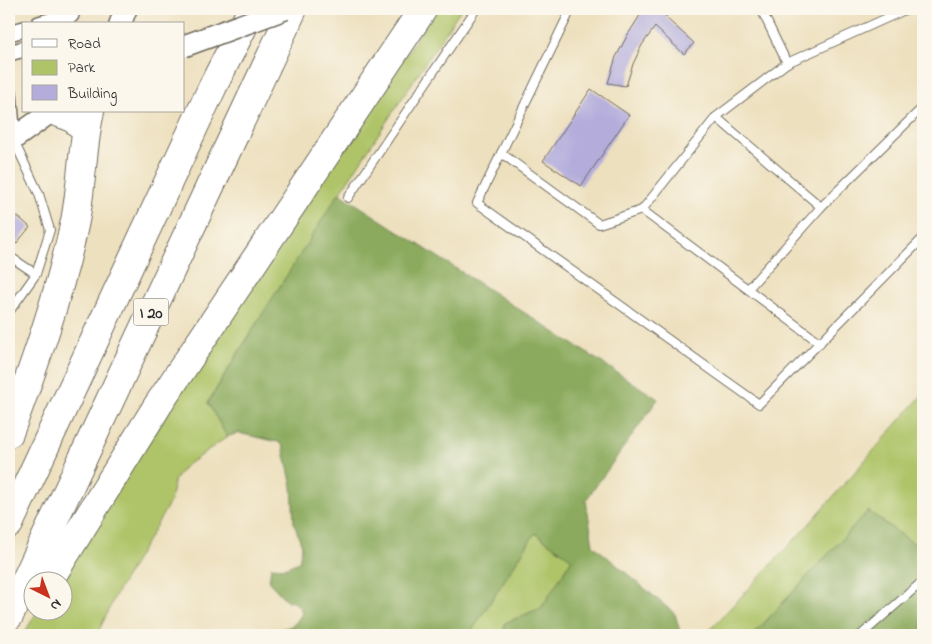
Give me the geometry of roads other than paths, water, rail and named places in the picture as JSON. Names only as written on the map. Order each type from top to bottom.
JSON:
[{"type":"highway","name":"I 20","points":[[9,524],[213,86],[252,9]]},
{"type":"highway","name":"I 20","points":[[9,616],[293,9]]},
{"type":"highway","points":[[54,572],[158,405],[419,12]]},
{"type":"highway","points":[[9,433],[62,277],[76,218],[88,120],[56,112]]},
{"type":"highway","points":[[9,626],[22,614]]},
{"type":"main road","points":[[121,22],[126,9]]},
{"type":"main road","points":[[185,46],[285,9]]},
{"type":"main road","points":[[11,140],[52,112]]},
{"type":"street","points":[[47,22],[71,16]]},
{"type":"street","points":[[9,33],[22,30]]},
{"type":"street","points":[[9,53],[22,50]]},
{"type":"street","points":[[9,93],[11,140]]},
{"type":"lane","points":[[348,198],[476,9]]},
{"type":"lane","points":[[571,9],[477,203],[759,404],[923,238]]},
{"type":"lane","points":[[761,9],[787,64]]},
{"type":"lane","points":[[501,153],[599,224],[642,210],[716,117],[787,64],[907,9]]},
{"type":"lane","points":[[748,289],[821,207],[923,107]]},
{"type":"lane","points":[[716,117],[821,207]]},
{"type":"lane","points":[[9,312],[36,274],[50,230],[39,194],[11,140]]},
{"type":"lane","points":[[642,210],[820,343]]},
{"type":"lane","points":[[9,256],[36,274]]},
{"type":"lane","points":[[861,635],[923,581]]}]
